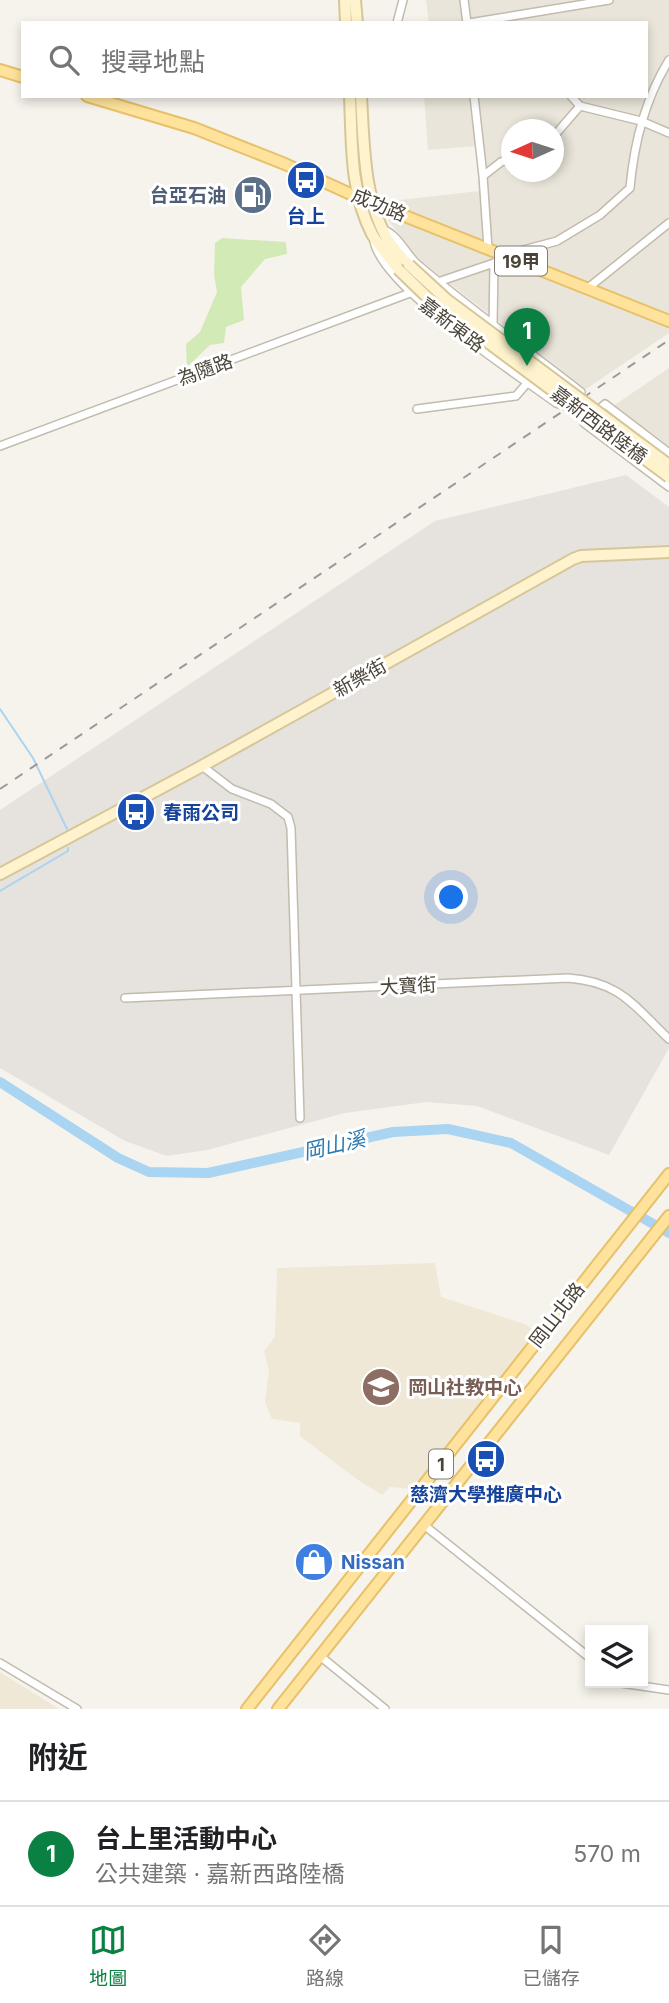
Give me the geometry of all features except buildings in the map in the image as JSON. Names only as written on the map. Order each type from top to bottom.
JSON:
[{"type":"main road","points":[[0,70],[21,76]]},
{"type":"main road","name":"成功路","points":[[94,98],[194,128],[285,164],[357,197],[669,321]]},
{"type":"main road","name":"岡山北路","points":[[247,1709],[669,1174]]},
{"type":"main road","name":"岡山北路","points":[[278,1709],[669,1216]]},
{"type":"street","points":[[345,0],[346,21]]},
{"type":"street","points":[[355,0],[357,21]]},
{"type":"street","points":[[398,21],[403,0]]},
{"type":"street","points":[[464,0],[468,21]]},
{"type":"street","points":[[480,21],[609,0]]},
{"type":"street","points":[[438,282],[494,263],[505,255],[557,241],[600,215],[630,188],[632,160],[641,121],[669,60]]},
{"type":"street","name":"嘉新東路","points":[[349,98],[353,175],[357,197],[404,267]]},
{"type":"street","name":"嘉新東路","points":[[361,98],[367,176],[378,232],[374,247],[410,293],[426,307],[556,403],[565,406],[580,392],[408,257],[390,232],[378,232]]},
{"type":"street","points":[[474,98],[488,248]]},
{"type":"street","points":[[573,98],[580,106],[641,121],[669,133]]},
{"type":"street","points":[[564,124],[580,106]]},
{"type":"street","points":[[483,176],[501,162]]},
{"type":"street","points":[[588,288],[669,223]]},
{"type":"street","points":[[478,346],[493,326],[494,263]]},
{"type":"street","name":"嘉新西路陸橋","points":[[404,267],[669,465]]},
{"type":"street","name":"嘉新西路陸橋","points":[[404,267],[427,297],[669,477]]},
{"type":"street","name":"為隨路","points":[[0,446],[410,293]]},
{"type":"street","points":[[417,409],[516,396],[528,382]]},
{"type":"street","points":[[669,453],[605,404],[583,423],[669,487]]},
{"type":"street","name":"新樂街","points":[[0,874],[202,766],[573,559],[581,556],[669,552]]},
{"type":"street","points":[[202,766],[232,789],[271,804],[288,817],[291,828],[300,1118]]},
{"type":"street","name":"大寶街","points":[[125,998],[568,978],[589,980],[618,991],[669,1039]]},
{"type":"street","points":[[424,1525],[585,1654]]},
{"type":"street","points":[[320,1656],[385,1709]]},
{"type":"street","points":[[0,1663],[77,1709]]},
{"type":"street","points":[[648,1687],[669,1690]]},
{"type":"street","points":[[370,1709],[376,1702]]},
{"type":"shaded area","points":[[426,0],[669,0],[669,333],[586,389],[422,262],[388,220],[391,201],[479,191],[476,146],[428,150],[424,98],[648,98],[648,21],[429,21]]},
{"type":"shaded area","points":[[669,368],[669,470],[597,417]]},
{"type":"shaded area","points":[[626,475],[669,507],[669,1048],[609,1155],[477,1106],[426,1102],[345,1113],[207,1150],[167,1156],[125,1141],[0,1068],[0,810],[435,521]]},
{"type":"shaded area","name":"岡山社教中心","points":[[435,1263],[441,1297],[525,1324],[539,1334],[412,1489],[390,1487],[382,1495],[300,1436],[300,1423],[272,1419],[265,1402],[269,1371],[264,1351],[275,1337],[277,1268]]},
{"type":"shaded area","points":[[0,1672],[59,1709],[0,1709]]},
{"type":"green space","points":[[222,238],[286,242],[287,254],[265,259],[241,287],[244,320],[226,327],[224,343],[210,345],[187,367],[186,344],[200,332],[217,292],[214,275],[215,243]]},
{"type":"waterway","points":[[0,709],[33,758],[67,829]]},
{"type":"waterway","points":[[0,891],[68,851],[68,848]]},
{"type":"waterway","name":"岡山溪","points":[[0,1082],[118,1158],[149,1172],[208,1173],[393,1132],[448,1129],[511,1143],[669,1233]]},
{"type":"railway","points":[[0,789],[669,340]]},
{"type":"place","name":"台上","points":[[306,180]]},
{"type":"place","name":"台亞石油","points":[[253,195]]},
{"type":"place","name":"台上里活動中心","points":[[527,366]]},
{"type":"place","name":"春雨公司","points":[[136,812]]},
{"type":"place","name":"岡山社教中心","points":[[381,1387]]},
{"type":"place","name":"慈濟大學推廣中心","points":[[486,1459]]},
{"type":"place","name":"Nissan","points":[[314,1562]]}]
